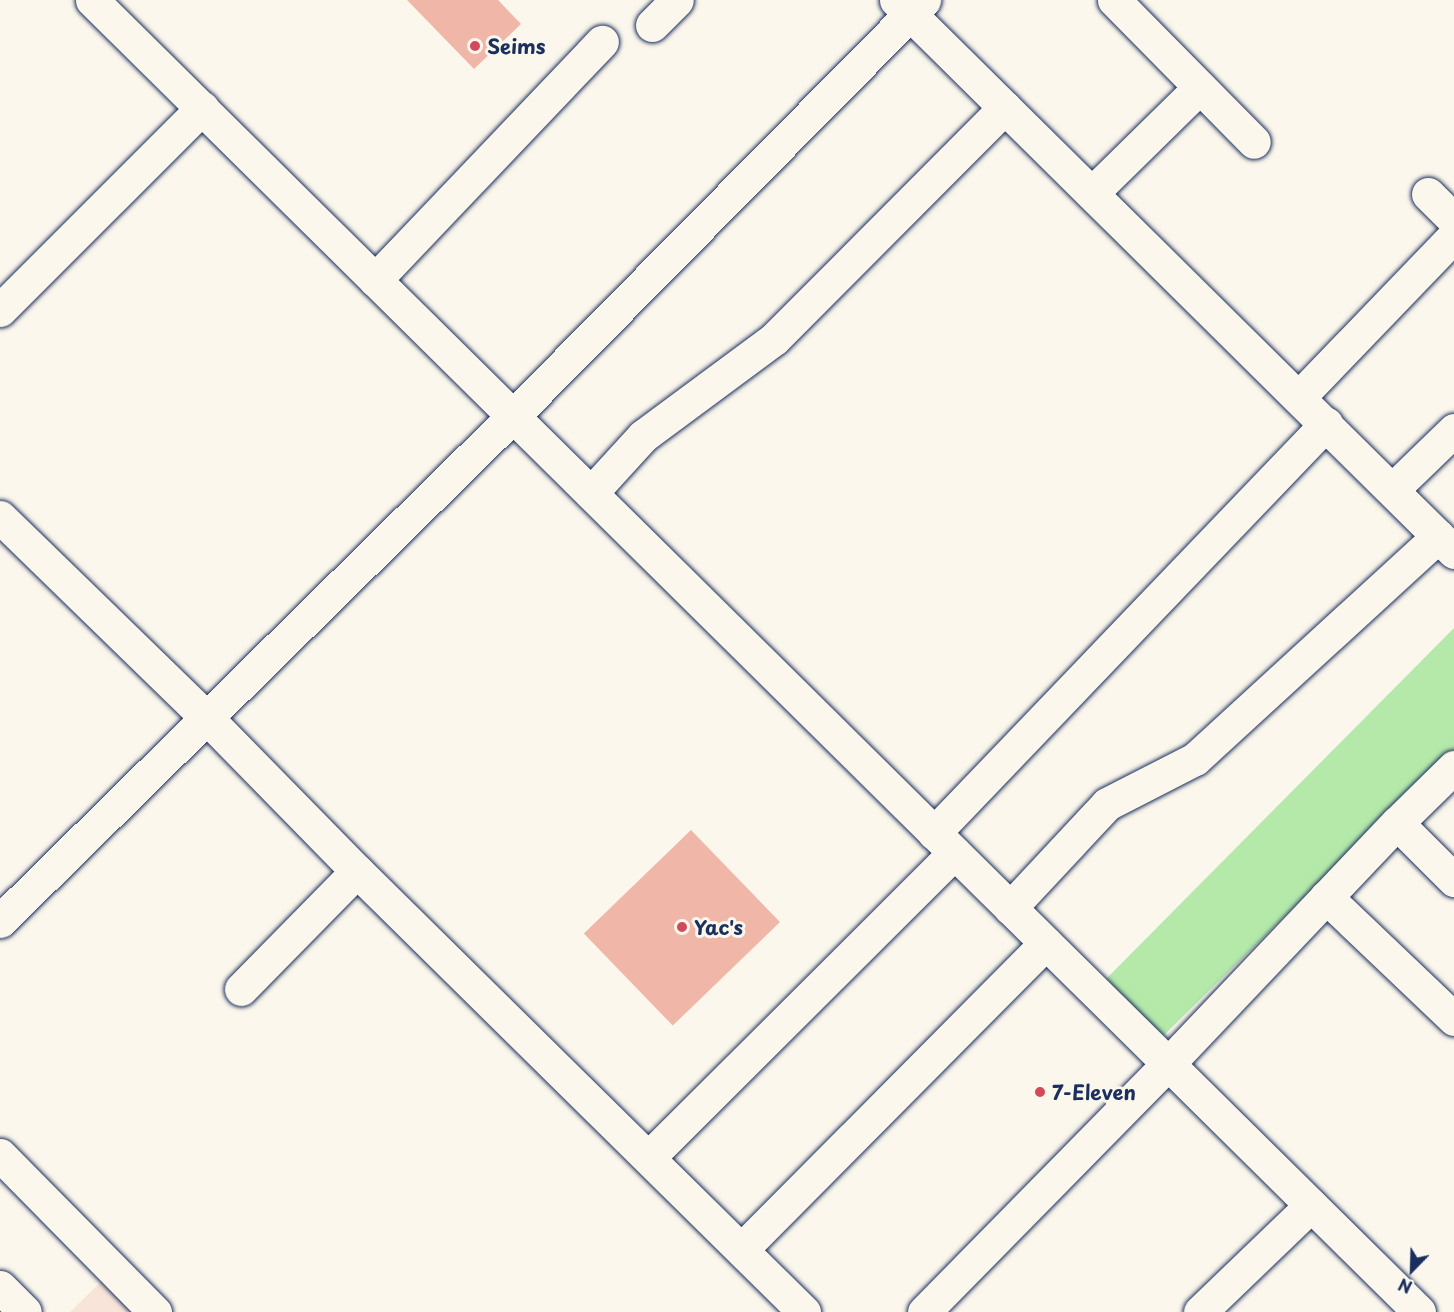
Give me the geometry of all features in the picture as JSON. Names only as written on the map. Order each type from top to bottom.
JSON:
[{"type":"street","points":[[92,0],[1419,1312]]},
{"type":"street","points":[[652,25],[677,0]]},
{"type":"street","points":[[1114,0],[1254,142]]},
{"type":"street","points":[[0,921],[513,416],[910,5],[1005,107],[1446,544],[1195,759],[1107,804],[1010,908]]},
{"type":"street","points":[[375,280],[602,42]]},
{"type":"street","points":[[1092,193],[1200,87]]},
{"type":"street","points":[[591,493],[644,436],[774,339],[1005,107]]},
{"type":"street","points":[[0,310],[202,108]]},
{"type":"street","points":[[1428,194],[1454,219]]},
{"type":"street","points":[[1299,397],[1454,236]]},
{"type":"street","points":[[649,1157],[944,843],[1326,424]]},
{"type":"street","points":[[1393,489],[1454,430]]},
{"type":"street","points":[[0,517],[206,717],[357,871],[804,1312]]},
{"type":"street","points":[[924,1312],[1168,1064],[1397,823],[1454,767]]},
{"type":"street","points":[[1397,823],[1454,880]]},
{"type":"street","points":[[241,989],[357,871]]},
{"type":"street","points":[[1326,897],[1454,1019]]},
{"type":"street","points":[[742,1250],[1046,943]]},
{"type":"street","points":[[0,1155],[155,1312]]},
{"type":"street","points":[[1200,1312],[1311,1205]]},
{"type":"street","points":[[0,1287],[25,1312]]},
{"type":"shaded area","points":[[107,1276],[142,1312],[70,1312]]},
{"type":"green space","points":[[1454,628],[1454,750],[1162,1037],[1105,980]]},
{"type":"building","name":"Seims","points":[[407,0],[498,0],[521,24],[474,69]]},
{"type":"building","name":"Yac's","points":[[691,830],[780,922],[673,1026],[584,934]]},
{"type":"place","name":"Seims","points":[[475,46]]},
{"type":"place","name":"Yac's","points":[[682,927]]},
{"type":"place","name":"7-Eleven","points":[[1040,1092]]}]
